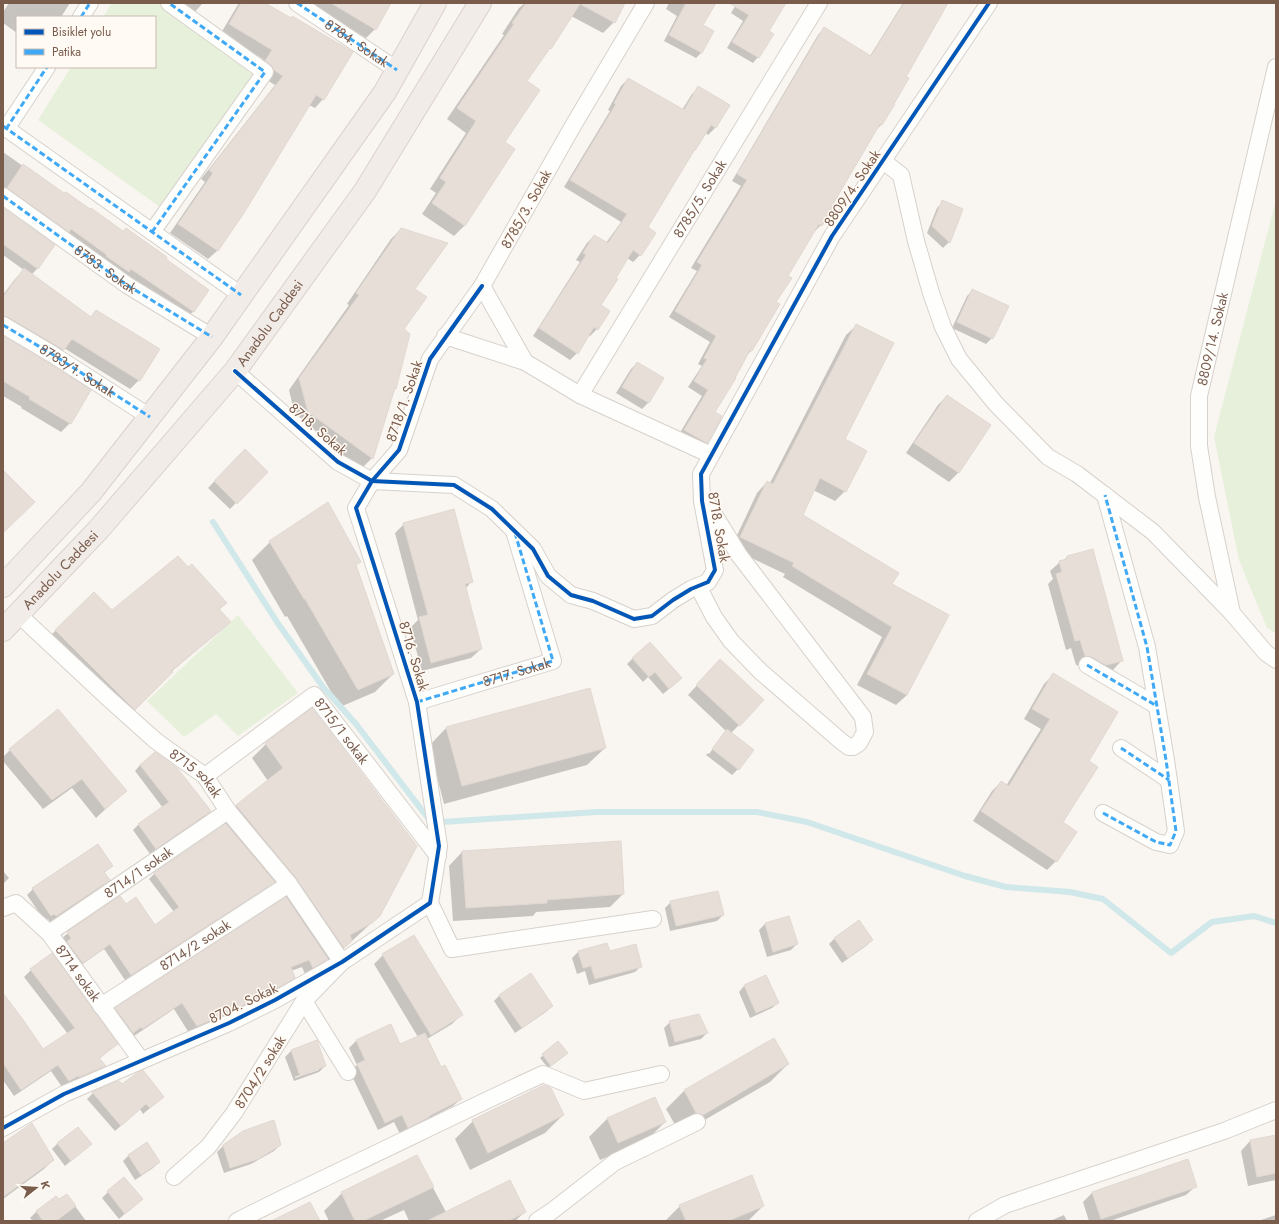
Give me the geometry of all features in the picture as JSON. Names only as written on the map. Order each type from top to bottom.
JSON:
[{"type":"highway","name":"Anadolu Caddesi","points":[[3,630],[99,529],[235,371],[365,190],[480,3]]},
{"type":"highway","name":"Anadolu Caddesi","points":[[3,586],[91,492],[212,337],[385,92],[431,6]]},
{"type":"street","points":[[82,16],[90,3]]},
{"type":"street","points":[[152,232],[266,72],[169,3]]},
{"type":"street","name":"8784. Sokak","points":[[297,3],[397,70]]},
{"type":"street","name":"8785/3. Sokak","points":[[482,286],[574,124],[646,3]]},
{"type":"street","name":"8785/5. Sokak","points":[[580,395],[819,3]]},
{"type":"street","name":"8809/4. Sokak","points":[[711,455],[832,236],[988,3]]},
{"type":"street","name":"8809/14. Sokak","points":[[1232,613],[1207,497],[1199,446],[1199,396],[1276,67]]},
{"type":"street","points":[[46,68],[5,127],[242,295]]},
{"type":"street","points":[[883,161],[901,175],[916,241],[931,292],[943,327],[959,358],[996,404],[1048,456],[1076,474],[1153,532],[1232,613],[1266,653],[1276,660]]},
{"type":"street","name":"8783. Sokak","points":[[3,196],[128,285],[212,337]]},
{"type":"street","points":[[482,286],[525,362]]},
{"type":"street","name":"8718/1. Sokak","points":[[372,481],[399,450],[430,359],[482,286]]},
{"type":"street","name":"8783/1. Sokak","points":[[3,325],[52,354],[150,417]]},
{"type":"street","points":[[445,336],[525,362],[580,395],[711,455]]},
{"type":"street","name":"8718. Sokak","points":[[235,371],[338,462],[372,481],[454,485],[492,509],[533,549],[548,576],[571,595],[593,601],[634,619],[652,616],[673,600],[691,589],[708,582],[716,570],[705,522],[701,493],[701,474],[711,455]]},
{"type":"street","name":"8716. Sokak","points":[[372,481],[356,508],[417,702],[438,851]]},
{"type":"street","points":[[698,586],[714,617],[731,641],[760,671],[842,742],[849,747],[853,747],[860,743],[865,732],[863,717],[739,555],[701,493]]},
{"type":"street","points":[[1104,812],[1156,842],[1170,845],[1176,831],[1147,648],[1105,495]]},
{"type":"street","name":"8717. Sokak","points":[[417,702],[553,661],[513,530]]},
{"type":"street","name":"8715 sokak","points":[[18,614],[156,741],[205,776],[228,811],[289,884],[342,962]]},
{"type":"street","points":[[1087,665],[1157,706]]},
{"type":"street","name":"8715/1 sokak","points":[[205,776],[314,695],[438,851]]},
{"type":"street","points":[[1121,748],[1169,780]]},
{"type":"street","name":"8714/1 sokak","points":[[49,933],[228,811]]},
{"type":"street","points":[[438,851],[430,903],[452,949],[653,919]]},
{"type":"street","name":"8714/2 sokak","points":[[101,1006],[289,884]]},
{"type":"street","name":"8714 sokak","points":[[3,908],[16,903],[49,933],[141,1060]]},
{"type":"street","name":"8704. Sokak","points":[[3,1128],[64,1094],[229,1023],[275,1000],[342,962],[430,903]]},
{"type":"street","name":"8704/2 sokak","points":[[174,1177],[208,1147],[234,1113],[304,1001],[342,962]]},
{"type":"street","points":[[304,1001],[348,1072]]},
{"type":"street","points":[[237,1221],[276,1200],[353,1165],[543,1074],[584,1091],[661,1074]]},
{"type":"street","points":[[977,1221],[1005,1205],[1224,1131],[1276,1110]]},
{"type":"street","points":[[537,1221],[615,1162],[697,1122]]},
{"type":"green space","points":[[112,3],[165,3],[257,71],[160,207],[38,120],[70,68],[156,68],[156,16],[104,16]]},
{"type":"green space","points":[[1276,200],[1276,634],[1267,628],[1239,560],[1214,437]]},
{"type":"green space","points":[[238,615],[298,693],[238,736],[216,714],[184,737],[147,701]]},
{"type":"building","points":[[241,3],[265,3],[291,18],[292,16],[353,52],[324,100],[316,95],[244,213],[218,251],[178,224],[213,173],[209,170],[283,76],[265,61],[272,50],[229,24]]},
{"type":"building","points":[[331,3],[391,3],[376,30]]},
{"type":"building","points":[[526,3],[625,3],[615,23],[580,4],[551,49],[550,48],[527,81],[540,90],[505,142],[515,149],[465,226],[432,203],[446,182],[440,178],[476,121],[457,108],[514,24],[512,23]]},
{"type":"building","points":[[686,3],[716,3],[703,25],[714,31],[702,53],[669,35]]},
{"type":"building","points":[[729,3],[786,3],[769,31],[774,34],[759,58],[732,42],[749,15]]},
{"type":"building","points":[[904,3],[948,3],[906,77],[909,78],[895,104],[882,125],[880,124],[833,204],[834,205],[822,226],[819,224],[788,276],[792,278],[776,302],[780,304],[752,351],[750,350],[736,378],[715,412],[722,416],[707,443],[684,430],[708,390],[694,381],[707,359],[704,358],[716,336],[675,311],[702,265],[697,262],[747,180],[737,174],[824,27],[871,56]]},
{"type":"building","points":[[628,78],[684,110],[698,86],[730,105],[716,128],[711,125],[648,227],[656,233],[641,256],[633,250],[616,278],[618,279],[601,305],[610,311],[598,330],[594,327],[578,354],[539,328],[586,255],[583,253],[594,235],[608,243],[627,214],[570,180],[616,104],[614,103]]},
{"type":"building","points":[[23,164],[64,193],[66,192],[90,209],[91,208],[123,231],[126,228],[167,257],[166,259],[209,290],[194,312],[131,269],[129,272],[71,229],[69,232],[7,188]]},
{"type":"building","points":[[942,200],[963,209],[950,243],[932,226]]},
{"type":"building","points":[[3,208],[55,245],[38,269],[3,244]]},
{"type":"building","points":[[401,228],[448,243],[415,289],[427,297],[404,329],[410,334],[396,389],[395,388],[373,459],[308,412],[299,378],[359,295],[356,293]]},
{"type":"building","points":[[24,268],[91,317],[96,310],[160,349],[140,381],[72,339],[64,350],[8,317],[3,316],[3,297]]},
{"type":"building","points":[[972,289],[1009,306],[993,339],[957,322]]},
{"type":"building","points":[[856,324],[894,343],[845,439],[867,451],[846,492],[820,478],[803,515],[899,573],[892,584],[949,615],[907,695],[867,674],[892,627],[792,566],[794,563],[740,537],[767,481],[773,484]]},
{"type":"building","points":[[3,336],[91,390],[71,424],[29,399],[30,397],[3,381]]},
{"type":"building","points":[[637,362],[664,378],[649,403],[622,387]]},
{"type":"building","points":[[947,395],[991,425],[959,473],[914,443]]},
{"type":"building","points":[[245,449],[268,472],[237,504],[214,481]]},
{"type":"building","points":[[3,470],[35,502],[3,533]]},
{"type":"building","points":[[328,502],[361,562],[356,565],[394,674],[358,690],[269,541]]},
{"type":"building","points":[[454,509],[473,582],[465,584],[482,649],[431,663],[419,617],[428,615],[403,523]]},
{"type":"building","points":[[1093,549],[1123,661],[1106,665],[1092,657],[1085,656],[1080,640],[1075,641],[1056,574],[1062,572],[1059,561],[1067,559],[1067,556]]},
{"type":"building","points":[[178,556],[188,567],[192,564],[227,603],[219,609],[231,622],[171,671],[173,672],[135,710],[55,630],[94,592],[112,610]]},
{"type":"building","points":[[650,642],[682,678],[669,689],[655,672],[649,677],[632,658]]},
{"type":"building","points":[[720,659],[764,700],[740,726],[696,685]]},
{"type":"building","points":[[1053,673],[1118,712],[1089,761],[1098,767],[1063,822],[1077,832],[1057,862],[981,811],[1001,781],[1009,786],[1050,719],[1032,709]]},
{"type":"building","points":[[590,688],[606,748],[462,786],[446,727]]},
{"type":"building","points":[[312,708],[417,846],[380,916],[372,923],[350,935],[352,941],[344,948],[296,878],[236,805],[283,768],[265,743]]},
{"type":"building","points":[[58,709],[127,791],[105,809],[82,779],[52,800],[9,749]]},
{"type":"building","points":[[727,729],[754,750],[739,770],[712,749]]},
{"type":"building","points":[[155,752],[178,769],[211,811],[156,849],[138,824],[169,802],[140,765]]},
{"type":"building","points":[[226,824],[275,882],[131,975],[110,944],[83,963],[67,942],[71,938],[67,932],[120,896],[126,904],[136,897],[155,925],[179,907],[154,873]]},
{"type":"building","points":[[621,841],[624,894],[547,900],[547,903],[466,908],[462,851]]},
{"type":"building","points":[[98,844],[113,866],[104,872],[110,880],[56,916],[54,914],[51,916],[32,888]]},
{"type":"building","points":[[718,891],[724,915],[676,926],[670,901]]},
{"type":"building","points":[[286,897],[328,959],[313,968],[309,960],[291,967],[295,978],[271,992],[197,1026],[182,1003],[142,1029],[141,1027],[133,1033],[115,1008]]},
{"type":"building","points":[[789,916],[798,944],[773,952],[765,923]]},
{"type":"building","points":[[859,920],[873,940],[848,958],[834,938]]},
{"type":"building","points":[[414,935],[463,1015],[431,1035],[382,954]]},
{"type":"building","points":[[607,943],[610,951],[636,944],[642,967],[595,979],[591,966],[583,968],[578,951]]},
{"type":"building","points":[[52,953],[118,1044],[99,1058],[106,1066],[79,1077],[78,1076],[69,1081],[58,1065],[21,1090],[3,1063],[3,993],[43,1049],[75,1028],[30,969]]},
{"type":"building","points":[[531,973],[553,1006],[522,1028],[499,995]]},
{"type":"building","points":[[766,975],[779,1003],[756,1013],[744,985]]},
{"type":"building","points":[[699,1014],[708,1033],[675,1042],[669,1021]]},
{"type":"building","points":[[391,1024],[400,1044],[425,1033],[441,1067],[445,1065],[462,1099],[408,1128],[402,1115],[385,1123],[357,1064],[365,1060],[356,1040]]},
{"type":"building","points":[[774,1038],[789,1064],[703,1115],[696,1113],[684,1090]]},
{"type":"building","points":[[317,1040],[326,1066],[300,1076],[291,1050]]},
{"type":"building","points":[[558,1041],[568,1053],[551,1066],[542,1054]]},
{"type":"building","points":[[143,1070],[164,1097],[150,1108],[146,1104],[121,1126],[92,1092],[119,1081],[122,1084]]},
{"type":"building","points":[[544,1085],[551,1088],[564,1115],[488,1153],[472,1120]]},
{"type":"building","points":[[655,1097],[666,1122],[618,1143],[607,1118]]},
{"type":"building","points":[[274,1120],[281,1145],[258,1159],[230,1168],[223,1145],[243,1131]]},
{"type":"building","points":[[32,1123],[54,1160],[3,1197],[3,1143]]},
{"type":"building","points":[[78,1127],[92,1144],[71,1161],[57,1143]]},
{"type":"building","points":[[1276,1135],[1276,1173],[1257,1177],[1250,1140]]},
{"type":"building","points":[[147,1142],[160,1162],[141,1175],[128,1155]]},
{"type":"building","points":[[417,1155],[434,1187],[363,1221],[355,1221],[341,1192]]},
{"type":"building","points":[[1188,1159],[1197,1187],[1101,1219],[1092,1192]]},
{"type":"building","points":[[752,1175],[764,1206],[728,1221],[686,1221],[679,1205]]},
{"type":"building","points":[[124,1177],[143,1199],[125,1214],[107,1191]]},
{"type":"building","points":[[510,1180],[526,1212],[508,1221],[427,1221]]},
{"type":"building","points":[[67,1194],[76,1206],[56,1221],[43,1221],[36,1211],[56,1196],[59,1199]]},
{"type":"building","points":[[310,1202],[320,1221],[271,1221]]},
{"type":"waterway","points":[[213,522],[277,622],[323,687],[356,724],[431,822]]},
{"type":"waterway","points":[[442,822],[597,812],[757,812],[807,822],[965,876],[1006,887],[1070,892],[1103,899],[1171,953],[1212,922],[1254,916],[1276,923]]},
{"type":"marked path","points":[[82,16],[90,3]]},
{"type":"marked path","points":[[152,232],[265,72],[169,3]]},
{"type":"marked path","points":[[297,3],[397,70]]},
{"type":"marked path","points":[[6,129],[46,68]]},
{"type":"marked path","points":[[3,126],[241,295]]},
{"type":"marked path","points":[[3,196],[127,285],[212,337]]},
{"type":"marked path","points":[[3,325],[52,354],[150,417]]},
{"type":"marked path","points":[[1103,813],[1156,842],[1170,845],[1176,831],[1147,647],[1105,495]]},
{"type":"marked path","points":[[417,702],[553,661],[515,533]]},
{"type":"marked path","points":[[1087,665],[1157,706]]},
{"type":"marked path","points":[[1121,748],[1169,780]]},
{"type":"cycle path","points":[[235,371],[338,462],[372,481],[454,485],[492,509],[533,549],[548,576],[571,595],[593,601],[634,619],[652,616],[673,600],[691,589],[708,582],[715,570],[702,501],[701,474],[832,236],[989,3]]},
{"type":"cycle path","points":[[3,1128],[64,1094],[229,1023],[275,1000],[342,962],[430,903],[439,846],[417,702],[356,508],[372,481],[399,450],[430,359],[482,286]]}]
